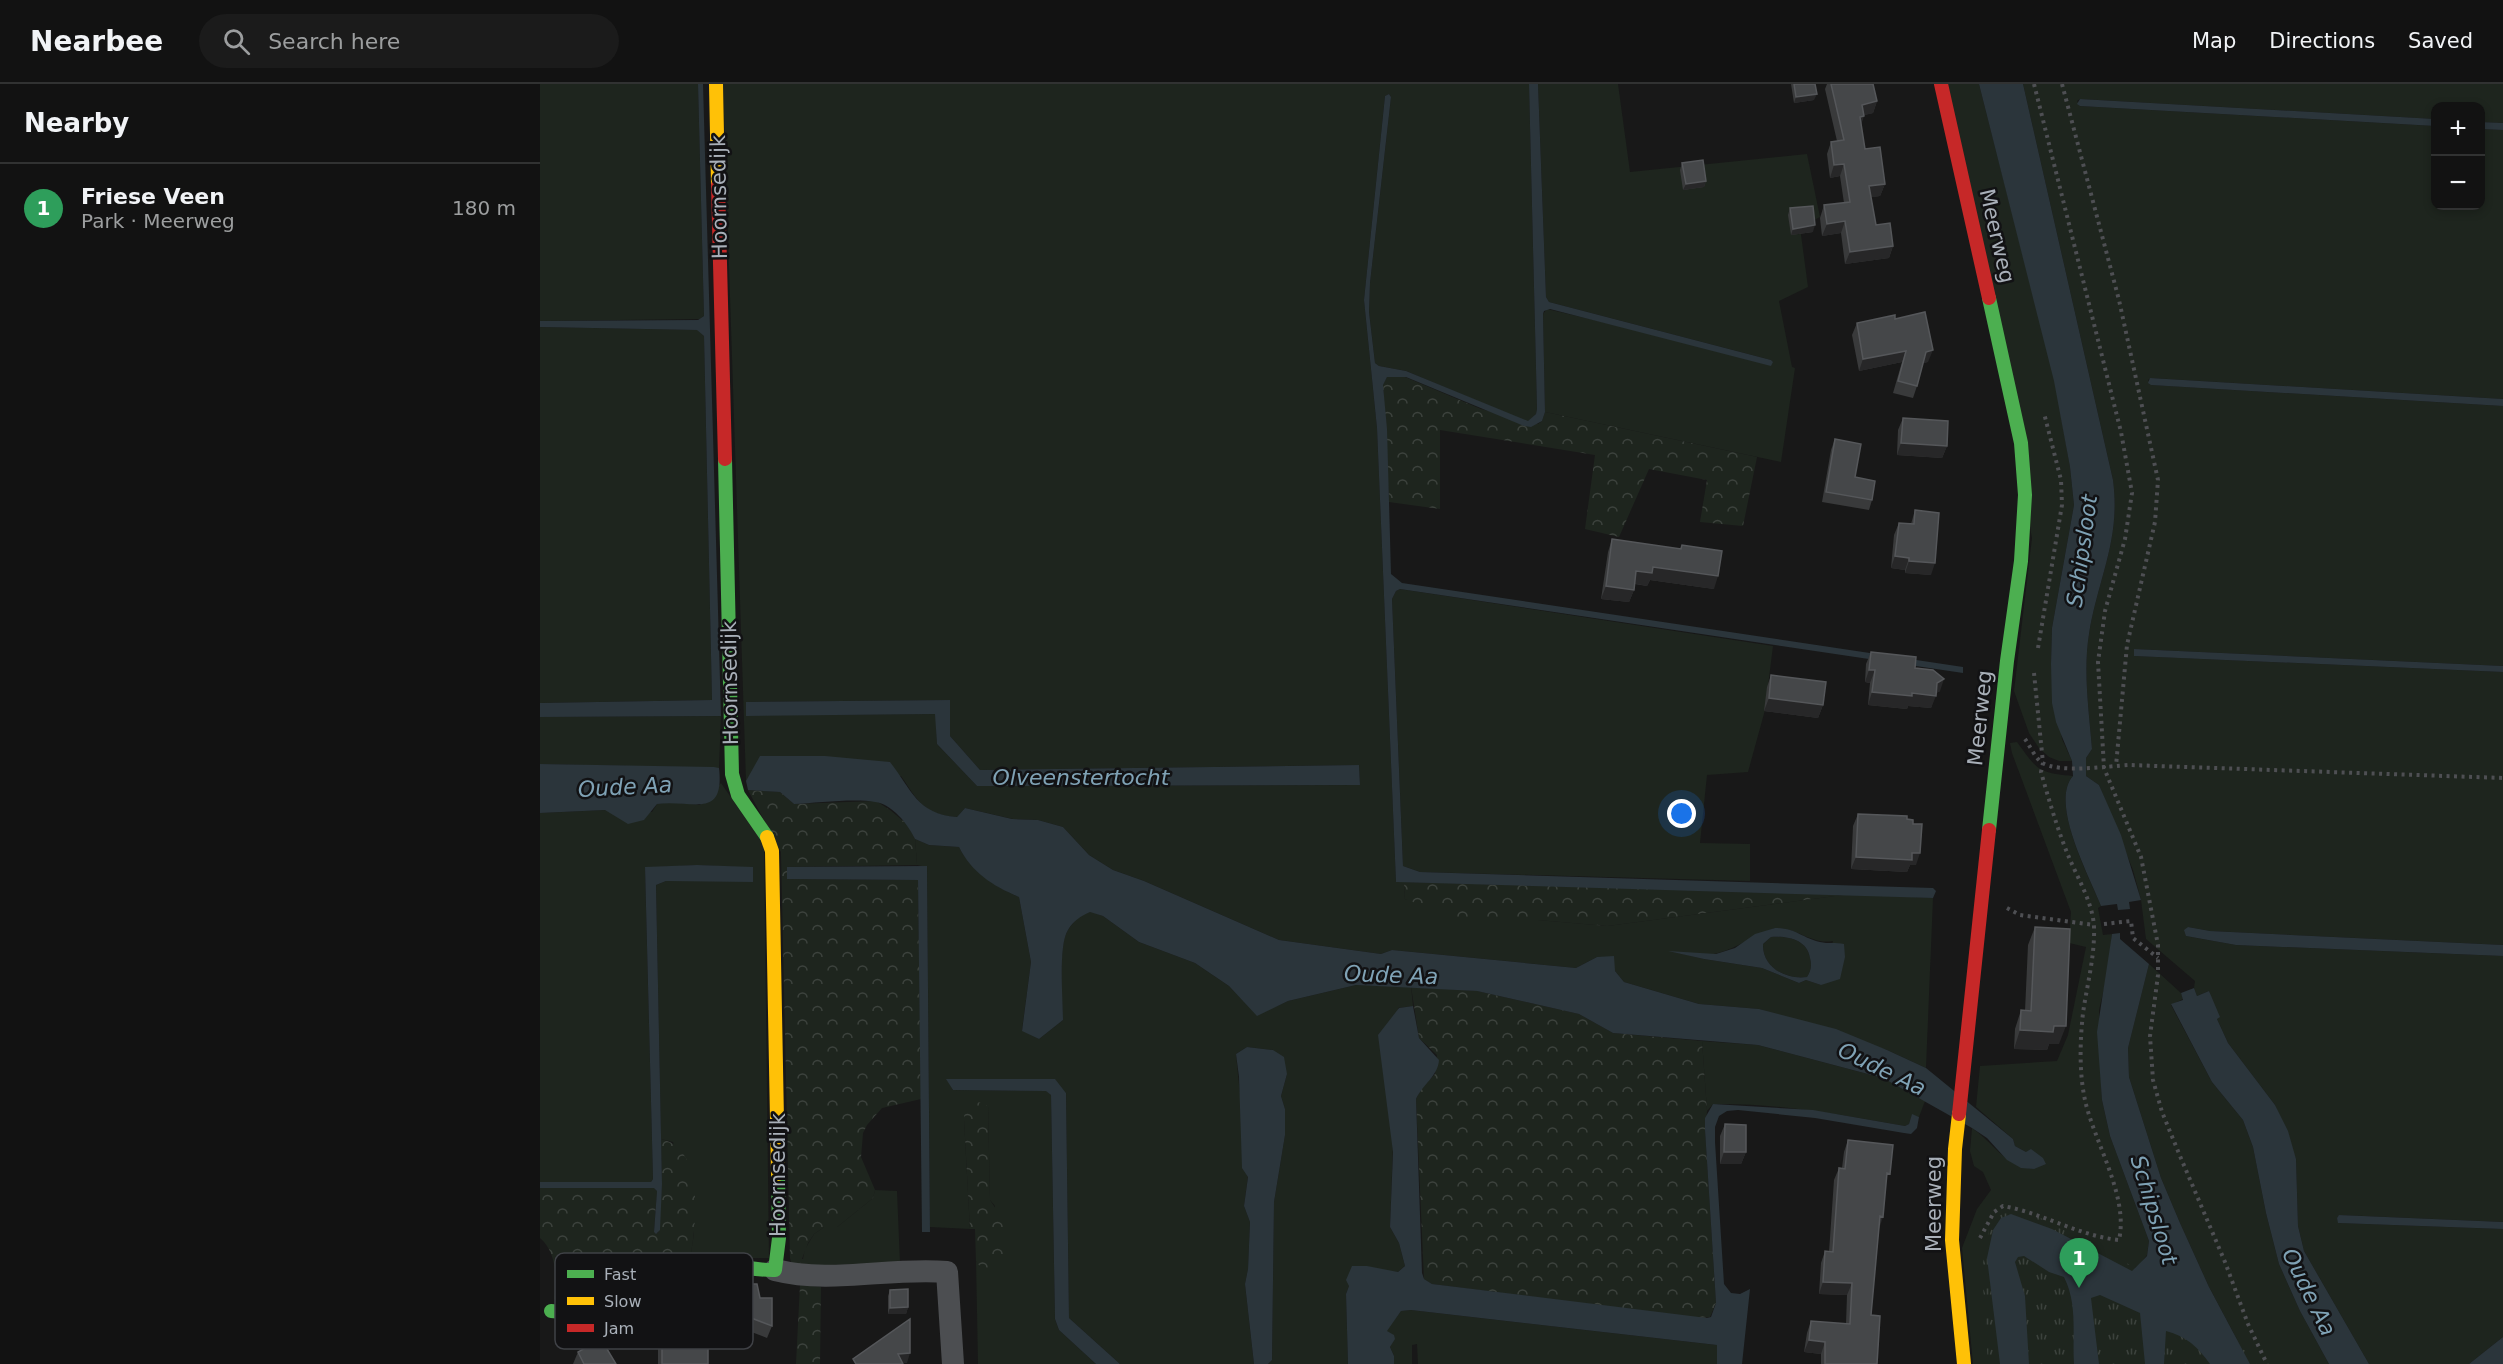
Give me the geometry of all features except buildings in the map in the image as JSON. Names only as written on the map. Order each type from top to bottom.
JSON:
[{"type":"street","name":"Hoornsedijk","points":[[716,84],[732,774],[735,791],[765,831],[772,851],[780,1205],[780,1238],[774,1270]]},
{"type":"street","name":"Meerweg","points":[[1941,84],[2020,443],[2025,495],[2021,561],[2007,662],[1954,1149],[1952,1240],[1964,1364]]},
{"type":"street","points":[[753,1271],[774,1270],[812,1276],[923,1270],[947,1272],[952,1311],[953,1364]]},
{"type":"street","points":[[551,1311],[555,1311]]},
{"type":"path","points":[[2034,84],[2121,432],[2132,493],[2125,539],[2104,611],[2098,662],[2104,768],[2141,857],[2158,945],[2150,1036],[2153,1080],[2167,1123],[2225,1262],[2248,1324],[2267,1364]]},
{"type":"path","points":[[2062,84],[2119,300],[2158,480],[2155,522],[2127,645],[2116,766]]},
{"type":"path","points":[[1978,1244],[1983,1229],[1994,1212],[2003,1206],[2019,1209],[2102,1238],[2119,1240],[2122,1226],[2115,1191],[2085,1099],[2081,1047],[2083,1014],[2094,948],[2094,925],[2090,907],[2067,853],[2050,801],[2041,772],[2043,763],[2067,768],[2116,766],[2503,778]]},
{"type":"path","points":[[1982,895],[2020,915],[2094,925]]},
{"type":"path","points":[[2104,924],[2130,921],[2133,938],[2158,959]]},
{"type":"green space","points":[[540,84],[698,84],[704,316],[700,319],[540,321]]},
{"type":"green space","points":[[723,84],[1529,84],[1537,409],[1536,414],[1528,422],[1406,371],[1379,366],[1375,363],[1369,312],[1370,283],[1391,97],[1389,94],[1385,96],[1364,300],[1377,428],[1396,881],[1404,882],[1405,899],[1538,920],[1607,926],[1850,894],[1933,898],[1926,1068],[1887,1050],[1759,1009],[1699,1004],[1624,982],[1615,971],[1597,957],[1576,968],[1392,950],[1381,954],[1279,940],[1144,881],[1113,870],[1089,855],[1063,827],[1038,820],[1013,819],[965,808],[957,817],[929,810],[917,799],[901,776],[746,781]],"holes":[[[949,700],[950,736],[980,770],[1359,765],[1360,785],[977,786],[937,744],[936,714],[746,715],[747,702]],[[1775,928],[1818,941],[1833,941],[1821,985],[1806,980],[1799,983],[1762,968],[1675,952],[1718,953]]]},
{"type":"green space","points":[[1538,84],[1618,84],[1630,172],[1807,154],[1820,217],[1800,227],[1808,287],[1779,301],[1792,367],[1795,368],[1781,462],[1545,412],[1543,314],[1547,309],[1773,362],[1549,302],[1546,297]]},
{"type":"green space","points":[[1947,84],[1979,84],[2055,381],[2070,467],[2074,505],[2052,628],[2051,664],[2062,739],[2072,761],[2059,761],[2049,757],[2039,748],[2029,733],[2014,691],[2032,538]]},
{"type":"green space","points":[[2023,84],[2503,84],[2503,123],[2485,122],[2485,102],[2431,102],[2431,119],[2080,99],[2077,101],[2080,106],[2431,126],[2431,210],[2485,210],[2485,129],[2503,130],[2503,399],[2151,378],[2148,380],[2152,385],[2503,406],[2503,666],[2134,649],[2135,656],[2503,672],[2503,945],[2210,931],[2188,927],[2186,936],[2236,945],[2503,956],[2503,1222],[2340,1215],[2337,1218],[2339,1223],[2503,1229],[2503,1337],[2469,1364],[2369,1364],[2304,1251],[2298,1226],[2296,1159],[2275,1105],[2228,1043],[2217,1019],[2209,991],[2197,996],[2194,988],[2195,981],[2146,939],[2141,900],[2133,870],[2099,785],[2086,776],[2086,758],[2092,749],[2087,691],[2087,648],[2114,521],[2113,480]]},
{"type":"green space","points":[[540,327],[698,330],[704,336],[712,700],[540,703]]},
{"type":"green space","points":[[1387,377],[1405,377],[1481,409],[1538,424],[1542,421],[1545,412],[1757,457],[1743,526],[1700,522],[1707,480],[1649,469],[1619,537],[1585,529],[1595,455],[1440,430],[1440,509],[1389,502],[1383,384]]},
{"type":"green space","points":[[1400,589],[1773,646],[1765,710],[1748,772],[1707,775],[1700,843],[1750,844],[1750,881],[1420,872],[1403,866],[1392,599],[1396,591]]},
{"type":"green space","points":[[721,716],[719,768],[540,764],[540,717]]},
{"type":"green space","points":[[2017,742],[2039,768],[2052,773],[2073,776],[2067,788],[2068,822],[2101,906],[2098,908],[2103,935],[2112,934],[2107,976],[2099,1010],[2102,1100],[2110,1136],[2149,1241],[2147,1255],[2140,1264],[2000,1364],[1973,1364],[1962,1248],[1977,1209],[1991,1190],[1983,1172],[1974,1166],[1970,1151],[1972,1128],[2007,1159],[2015,1164],[2034,1169],[2026,1152],[2015,1146],[2013,1139],[1976,1107],[1980,1066],[2057,1061],[2068,1035],[2086,947],[2069,943],[2071,912],[2012,753],[2010,743]]},
{"type":"green space","points":[[721,783],[764,845],[769,1258],[753,1258],[753,1253],[691,1253],[694,1233],[673,1142],[661,1139],[656,885],[666,881],[753,868],[697,865],[645,868],[653,1179],[651,1182],[540,1182],[540,813],[605,810],[652,812],[657,804],[670,802],[700,805]]},
{"type":"green space","points":[[748,790],[780,792],[794,804],[876,801],[908,825],[915,839],[917,865],[787,867],[787,879],[918,880],[921,1099],[882,1108],[867,1125],[863,1133],[861,1157],[875,1190],[873,1198],[837,1227],[824,1227],[814,1234],[800,1264],[794,1263],[790,1258],[781,852]]},
{"type":"green space","points":[[915,839],[929,845],[959,847],[970,864],[984,877],[1019,897],[1031,962],[1022,1030],[1039,1039],[1063,1020],[1061,974],[1065,937],[1072,924],[1089,911],[1103,916],[1139,942],[1195,963],[1229,986],[1257,1015],[1288,1001],[1356,985],[1411,986],[1413,1006],[1398,1008],[1390,1227],[1399,1243],[1405,1266],[1398,1272],[1389,1271],[1349,1286],[1346,1294],[1348,1364],[1268,1364],[1272,1360],[1274,1202],[1285,1135],[1285,1109],[1281,1096],[1287,1074],[1273,1050],[1247,1047],[1236,1054],[1248,1176],[1244,1206],[1250,1222],[1245,1284],[1254,1364],[1120,1364],[1069,1318],[1066,1093],[1054,1079],[947,1079],[953,1090],[1047,1091],[1051,1095],[1055,1319],[1059,1330],[1096,1364],[978,1364],[976,1261],[980,1267],[995,1206],[990,1200],[988,1107],[964,1119],[970,1229],[930,1227],[927,867],[917,865]]},
{"type":"green space","points":[[1404,882],[1850,894],[1607,926],[1538,920],[1459,919],[1405,899]]},
{"type":"green space","points":[[1771,937],[1790,938],[1805,947],[1811,963],[1807,977],[1784,974],[1771,965],[1766,959],[1763,944]]},
{"type":"green space","points":[[2149,964],[2181,993],[2183,999],[2171,1005],[2212,1082],[2243,1120],[2253,1147],[2279,1264],[2300,1311],[2329,1364],[2250,1364],[2209,1287],[2180,1223],[2161,1178],[2129,1077],[2128,1048]]},
{"type":"green space","points":[[1411,986],[1477,991],[1579,1014],[1613,1033],[1702,1041],[1716,1303],[1710,1317],[1701,1318],[1432,1284],[1424,1279],[1416,1099],[1421,1089],[1435,1074],[1437,1055],[1419,1038]]},
{"type":"green space","points":[[1702,1041],[1758,1045],[1883,1078],[1925,1101],[1919,1117],[1912,1115],[1909,1124],[1905,1126],[1809,1110],[1761,1105],[1713,1104],[1707,1111]]},
{"type":"green space","points":[[969,1103],[984,1103],[988,1107],[990,1200],[1005,1223],[1004,1263],[998,1269],[980,1267],[976,1261],[975,1229],[970,1229],[964,1119],[965,1107]]},
{"type":"green space","points":[[661,1139],[675,1146],[685,1157],[692,1172],[695,1209],[691,1253],[555,1253],[555,1266],[550,1251],[540,1238],[540,1188],[654,1187],[657,1191],[654,1231],[658,1233],[662,1184]]},
{"type":"green space","points":[[875,1190],[897,1191],[900,1263],[792,1266],[790,1258],[803,1259],[805,1249],[814,1234],[824,1227],[837,1227],[873,1198]]},
{"type":"green space","points":[[1995,1194],[2212,1308],[2257,1364],[1988,1364],[1982,1269]]},
{"type":"green space","points":[[800,1285],[821,1287],[820,1364],[796,1364]]},
{"type":"green space","points":[[1411,1310],[1717,1345],[1717,1364],[1418,1364],[1417,1344],[1412,1345],[1412,1364],[1394,1364],[1394,1356],[1390,1347],[1394,1339],[1393,1335],[1386,1331],[1401,1311]]},
{"type":"water","points":[[698,84],[703,84],[721,716],[540,717],[540,703],[712,700],[704,336],[697,330],[540,327],[540,321],[698,320],[704,316]]},
{"type":"water","points":[[1529,84],[1538,84],[1546,297],[1549,302],[1773,362],[1771,366],[1550,309],[1544,311],[1543,314],[1545,412],[1542,421],[1531,427],[1406,377],[1387,377],[1383,385],[1387,429],[1391,574],[1402,583],[1963,667],[1963,673],[1400,589],[1396,591],[1392,599],[1403,866],[1420,872],[1933,888],[1936,891],[1933,898],[1396,882],[1377,428],[1364,300],[1385,96],[1389,94],[1391,97],[1370,283],[1369,312],[1375,363],[1379,366],[1406,371],[1528,421],[1536,414],[1537,409]]},
{"type":"water","name":"Schipsloot","points":[[1979,84],[2023,84],[2113,480],[2114,522],[2087,648],[2087,692],[2092,749],[2086,758],[2086,776],[2099,785],[2121,835],[2141,900],[2129,902],[2130,909],[2118,910],[2117,904],[2101,906],[2068,821],[2067,788],[2073,776],[2072,761],[2056,722],[2052,703],[2051,664],[2052,628],[2074,505],[2070,467],[2054,381]]},
{"type":"water","points":[[2080,99],[2431,119],[2431,126],[2080,106],[2077,104]]},
{"type":"water","points":[[2485,122],[2503,123],[2503,130],[2485,129]]},
{"type":"water","points":[[2150,378],[2503,399],[2503,406],[2151,385],[2148,383]]},
{"type":"water","points":[[2134,649],[2503,666],[2503,672],[2134,656]]},
{"type":"water","name":"Olveenstertocht","points":[[950,700],[950,736],[980,770],[1359,765],[1360,785],[977,786],[937,744],[935,714],[746,716],[746,702]]},
{"type":"water","name":"Oude Aa","points":[[760,756],[825,756],[890,762],[917,799],[933,811],[957,817],[965,808],[1012,819],[1038,820],[1063,827],[1089,855],[1113,870],[1144,881],[1279,940],[1381,954],[1392,950],[1576,968],[1597,957],[1614,956],[1615,971],[1624,982],[1699,1004],[1759,1009],[1836,1029],[1926,1068],[2013,1139],[2015,1146],[2026,1152],[2031,1149],[2043,1158],[2046,1164],[2034,1169],[2021,1168],[2007,1160],[1987,1138],[1972,1128],[1883,1078],[1758,1045],[1613,1033],[1579,1014],[1477,991],[1356,985],[1288,1001],[1257,1016],[1229,986],[1195,963],[1139,942],[1103,916],[1090,912],[1075,921],[1065,937],[1062,960],[1063,1020],[1039,1039],[1022,1031],[1031,962],[1019,897],[984,878],[970,864],[959,847],[929,845],[915,839],[899,816],[881,804],[857,800],[794,804],[780,792],[748,790],[746,781]]},
{"type":"water","name":"Oude Aa","points":[[540,764],[714,767],[719,768],[719,785],[717,795],[711,801],[703,804],[657,804],[644,820],[628,824],[605,810],[540,813]]},
{"type":"water","points":[[697,865],[753,867],[753,882],[666,881],[656,885],[662,1184],[660,1230],[656,1234],[654,1232],[657,1191],[654,1188],[540,1188],[540,1182],[651,1182],[653,1179],[645,867]]},
{"type":"water","points":[[927,866],[930,1232],[922,1232],[918,880],[787,879],[787,867]]},
{"type":"water","points":[[2188,927],[2210,931],[2503,945],[2503,956],[2236,945],[2186,936],[2184,930]]},
{"type":"water","points":[[1782,928],[1820,942],[1844,944],[1845,957],[1840,979],[1821,985],[1806,980],[1799,983],[1762,968],[1668,951],[1716,954],[1735,948],[1755,934]],"holes":[[[1771,937],[1790,938],[1805,947],[1811,963],[1807,977],[1784,974],[1766,959],[1763,944]]]},
{"type":"water","name":"Schipsloot","points":[[2120,933],[2120,939],[2149,964],[2128,1048],[2129,1077],[2161,1178],[2209,1287],[2250,1364],[2210,1364],[2191,1343],[2166,1331],[2164,1364],[2145,1364],[2140,1313],[2100,1295],[2091,1298],[2099,1364],[2074,1364],[2073,1309],[2064,1277],[2049,1272],[2024,1256],[2018,1257],[2015,1262],[2025,1296],[2029,1364],[2000,1364],[1987,1258],[1993,1230],[2001,1218],[2011,1214],[2052,1229],[2132,1271],[2147,1256],[2149,1241],[2110,1136],[2102,1100],[2097,1032],[2112,934]]},
{"type":"water","name":"Oude Aa","points":[[2194,988],[2197,996],[2209,991],[2220,1017],[2217,1019],[2228,1043],[2275,1105],[2288,1131],[2296,1159],[2298,1226],[2304,1251],[2369,1364],[2329,1364],[2300,1311],[2279,1264],[2253,1147],[2243,1120],[2212,1082],[2171,1004],[2183,1000],[2181,993]]},
{"type":"water","points":[[1413,1006],[1419,1038],[1439,1060],[1436,1071],[1416,1099],[1422,1273],[1424,1279],[1432,1284],[1711,1317],[1716,1303],[1705,1118],[1713,1104],[1813,1110],[1905,1126],[1909,1124],[1912,1114],[1919,1117],[1917,1128],[1911,1134],[1815,1118],[1738,1110],[1727,1111],[1719,1116],[1715,1127],[1715,1142],[1724,1284],[1731,1293],[1740,1294],[1750,1289],[1742,1364],[1717,1364],[1717,1345],[1411,1310],[1401,1311],[1387,1331],[1394,1335],[1395,1339],[1390,1347],[1394,1356],[1394,1364],[1348,1364],[1346,1294],[1349,1286],[1346,1280],[1352,1266],[1367,1266],[1398,1272],[1405,1266],[1399,1243],[1390,1227],[1393,1152],[1378,1035],[1399,1008]]},
{"type":"water","points":[[1247,1047],[1273,1050],[1284,1057],[1287,1074],[1281,1096],[1285,1109],[1285,1135],[1274,1202],[1272,1360],[1268,1364],[1254,1364],[1245,1284],[1250,1222],[1244,1206],[1248,1177],[1242,1168],[1236,1054]]},
{"type":"water","points":[[946,1079],[1055,1079],[1066,1093],[1069,1318],[1120,1364],[1096,1364],[1059,1330],[1055,1319],[1051,1095],[1046,1091],[953,1090]]},
{"type":"water","points":[[2339,1215],[2503,1222],[2503,1229],[2338,1223]]},
{"type":"water","points":[[2503,1337],[2503,1364],[2469,1364]]},
{"type":"traffic: fast","points":[[1989,298],[2021,443],[2025,495],[2021,561],[2007,661],[1989,830]]},
{"type":"traffic: fast","points":[[725,459],[732,774],[738,795],[767,837]]},
{"type":"traffic: fast","points":[[753,1269],[775,1270],[779,1238],[778,1174]]},
{"type":"traffic: fast","points":[[551,1311],[555,1311]]},
{"type":"traffic: slow","points":[[716,84],[718,185]]},
{"type":"traffic: slow","points":[[767,837],[772,851],[778,1174]]},
{"type":"traffic: slow","points":[[1959,1114],[1955,1149],[1952,1240],[1964,1364]]},
{"type":"traffic: jam","points":[[1941,84],[1989,298]]},
{"type":"traffic: jam","points":[[718,185],[725,459]]},
{"type":"traffic: jam","points":[[1959,1114],[1989,830]]},
{"type":"place","name":"Friese Veen","points":[[2079,1288]]}]
